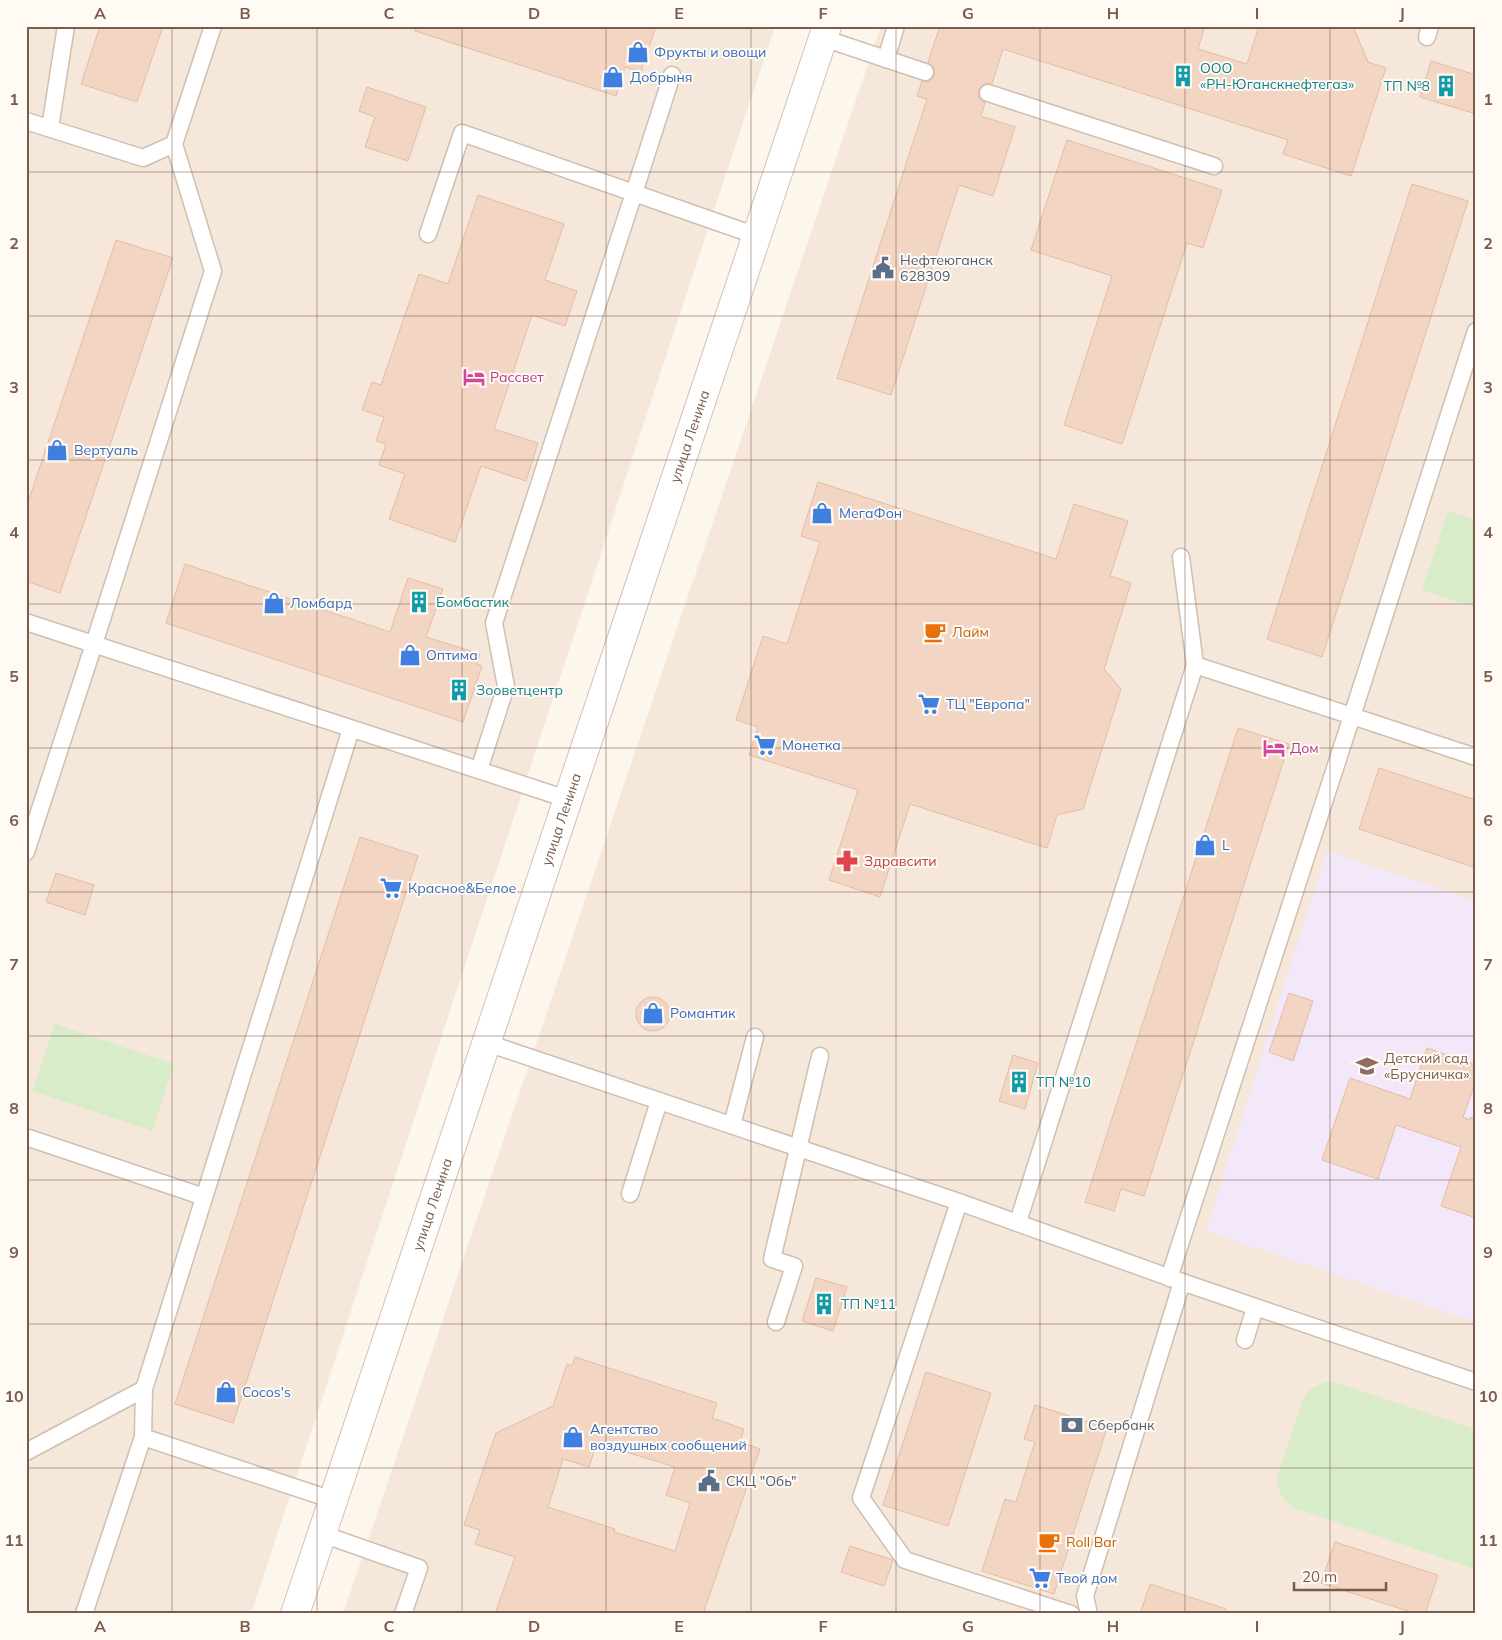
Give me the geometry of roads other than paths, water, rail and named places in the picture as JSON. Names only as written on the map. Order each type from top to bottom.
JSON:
[{"type":"main road","name":"улица Ленина","points":[[295,1614],[567,799],[676,482],[825,32]]},
{"type":"lane","points":[[50,128],[66,26]]},
{"type":"lane","points":[[26,852],[212,271],[174,144],[213,26]]},
{"type":"lane","points":[[886,60],[896,26]]},
{"type":"lane","points":[[825,32],[886,60],[925,72]]},
{"type":"lane","points":[[479,770],[506,686],[494,623],[672,75]]},
{"type":"lane","points":[[988,93],[1214,166]]},
{"type":"lane","points":[[26,121],[143,158],[174,144]]},
{"type":"lane","points":[[428,234],[462,133],[757,236]]},
{"type":"lane","points":[[1090,1614],[1085,1596],[1175,1280],[1352,716],[1476,331]]},
{"type":"lane","points":[[1018,1222],[1195,665],[1181,557]]},
{"type":"lane","points":[[26,622],[567,799]]},
{"type":"lane","points":[[1195,665],[1476,757]]},
{"type":"lane","points":[[84,1614],[142,1437],[144,1388],[351,728]]},
{"type":"lane","points":[[732,1125],[755,1037]]},
{"type":"lane","points":[[487,1043],[960,1202],[1255,1308],[1476,1382]]},
{"type":"lane","points":[[776,1322],[794,1266],[772,1259],[800,1148],[820,1056]]},
{"type":"lane","points":[[630,1194],[659,1100]]},
{"type":"lane","points":[[26,1137],[204,1197]]},
{"type":"lane","points":[[960,1202],[860,1498],[905,1560],[1071,1614]]},
{"type":"lane","points":[[1245,1340],[1255,1308]]},
{"type":"lane","points":[[26,1452],[144,1388]]},
{"type":"lane","points":[[142,1437],[333,1500]]},
{"type":"lane","points":[[322,1534],[419,1568],[404,1614]]},
{"type":"place","name":"Фрукты и овощи","points":[[638,52]]},
{"type":"place","name":"ООО «РН-Юганскнефтегаз»","points":[[1183,76]]},
{"type":"place","name":"Добрыня","points":[[613,77]]},
{"type":"place","name":"ТП №8","points":[[1446,86]]},
{"type":"place","name":"Нефтеюганск 628309","points":[[883,268]]},
{"type":"place","name":"Рассвет","points":[[474,377]]},
{"type":"place","name":"Вертуаль","points":[[57,450]]},
{"type":"place","name":"МегаФон","points":[[822,513]]},
{"type":"place","name":"Бомбастик","points":[[419,602]]},
{"type":"place","name":"Ломбард","points":[[274,603]]},
{"type":"place","name":"Лайм","points":[[935,632]]},
{"type":"place","name":"Оптима","points":[[410,655]]},
{"type":"place","name":"Зооветцентр","points":[[459,690]]},
{"type":"place","name":"ТЦ \"Европа\"","points":[[929,704]]},
{"type":"place","name":"Монетка","points":[[765,745]]},
{"type":"place","name":"Дом","points":[[1274,748]]},
{"type":"place","name":"L","points":[[1205,845]]},
{"type":"place","name":"Здравсити","points":[[847,861]]},
{"type":"place","name":"Красное&Белое","points":[[391,888]]},
{"type":"place","name":"Романтик","points":[[653,1013]]},
{"type":"place","name":"Детский сад «Брусничка»","points":[[1367,1066]]},
{"type":"place","name":"ТП №10","points":[[1019,1082]]},
{"type":"place","name":"ТП №11","points":[[824,1304]]},
{"type":"place","name":"Cocos's","points":[[226,1392]]},
{"type":"place","name":"Сбербанк","points":[[1072,1425]]},
{"type":"place","name":"Агентство воздушных сообщений","points":[[573,1437]]},
{"type":"place","name":"СКЦ \"Обь\"","points":[[709,1481]]},
{"type":"place","name":"Roll Bar","points":[[1049,1542]]},
{"type":"place","name":"Твой дом","points":[[1040,1578]]}]
